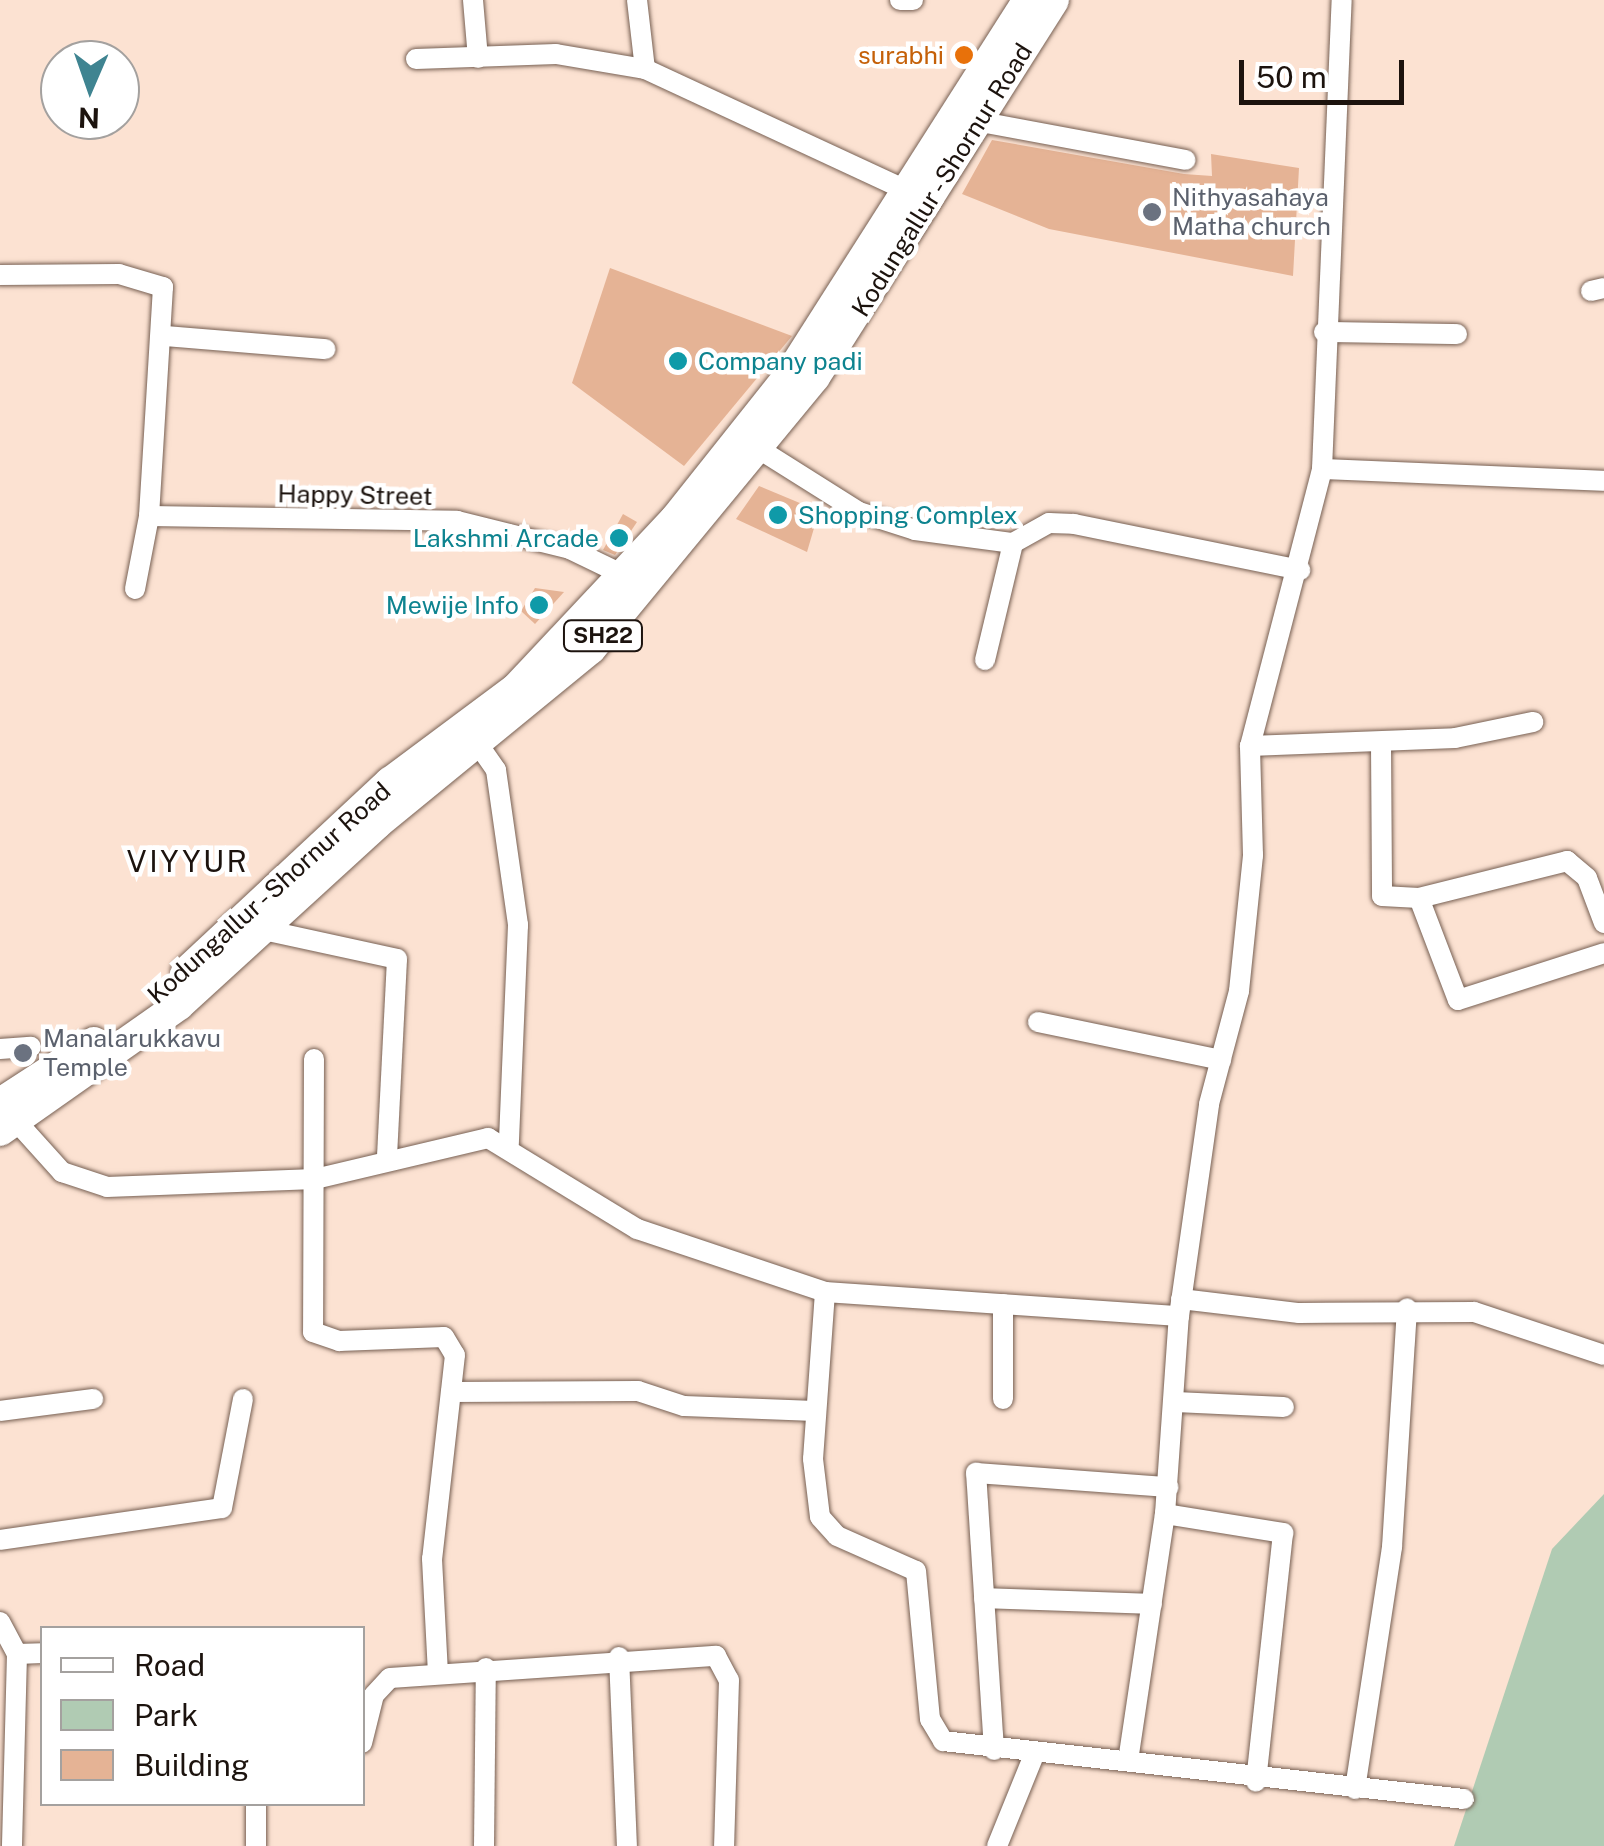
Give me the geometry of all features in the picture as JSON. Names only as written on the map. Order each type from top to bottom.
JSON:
[{"type":"main road","name":"Kodungallur - Shornur Road","points":[[5,1118],[212,950],[390,782],[516,688],[636,581],[787,378],[910,192],[1028,0]]},
{"type":"main road","name":"Kodungallur - Shornur Road","points":[[5,1118],[179,1005],[377,824],[480,747],[760,449],[872,296],[1054,0]]},
{"type":"street","points":[[472,0],[478,58]]},
{"type":"street","points":[[637,0],[645,69]]},
{"type":"street","points":[[900,0],[913,0]]},
{"type":"street","points":[[1128,1761],[1168,1487],[1180,1308],[1221,1060],[1239,991],[1253,855],[1250,746],[1300,570],[1322,469],[1324,332],[1342,0]]},
{"type":"street","points":[[416,60],[556,54],[645,69],[910,192]]},
{"type":"street","points":[[981,122],[1186,160]]},
{"type":"street","points":[[0,276],[152,278],[168,300],[148,516],[135,588]]},
{"type":"street","points":[[1324,332],[1456,334]]},
{"type":"street","points":[[166,336],[325,349]]},
{"type":"street","points":[[760,449],[859,512],[1013,543],[1049,523],[1074,524],[1300,570]]},
{"type":"street","points":[[1322,469],[1604,480]]},
{"type":"street","name":"Happy Street","points":[[148,516],[457,521],[570,549],[636,581]]},
{"type":"street","points":[[985,660],[1013,543]]},
{"type":"street","points":[[1250,746],[1381,744],[1533,722]]},
{"type":"street","points":[[1381,744],[1378,889],[1389,899],[1419,898],[1567,861],[1586,878],[1604,922]]},
{"type":"street","points":[[480,747],[496,770],[518,925],[509,1144]]},
{"type":"street","points":[[1419,898],[1458,1000],[1604,953]]},
{"type":"street","points":[[264,930],[397,958],[388,1157]]},
{"type":"street","points":[[1038,1022],[1221,1060]]},
{"type":"street","points":[[0,1048],[31,1047]]},
{"type":"street","points":[[314,1058],[313,1332],[338,1341],[444,1336],[455,1355],[432,1559],[438,1673]]},
{"type":"street","points":[[5,1118],[82,1182],[315,1178],[463,1138],[509,1144],[637,1229],[825,1292],[1003,1304],[1474,1312],[1604,1355]]},
{"type":"street","points":[[825,1292],[815,1411],[820,1517],[837,1536],[916,1571],[935,1732],[994,1750],[1034,1756],[1128,1761],[1256,1782],[1464,1799]]},
{"type":"street","points":[[1003,1304],[1003,1399]]},
{"type":"street","points":[[1355,1789],[1392,1547],[1407,1308]]},
{"type":"street","points":[[451,1392],[638,1391],[684,1406],[815,1411]]},
{"type":"street","points":[[0,1410],[93,1399]]},
{"type":"street","points":[[0,1540],[222,1508],[243,1399]]},
{"type":"street","points":[[1175,1402],[1284,1407]]},
{"type":"street","points":[[994,1750],[979,1471],[1168,1487]]},
{"type":"street","points":[[1164,1514],[1283,1533],[1256,1782]]},
{"type":"street","points":[[984,1598],[1152,1604]]},
{"type":"street","points":[[0,1622],[18,1654],[7,1792],[12,1846]]},
{"type":"street","points":[[18,1654],[40,1652]]},
{"type":"street","points":[[365,1733],[380,1682],[486,1668],[702,1653],[725,1664],[724,1846]]},
{"type":"street","points":[[619,1657],[627,1846]]},
{"type":"street","points":[[484,1846],[486,1668]]},
{"type":"street","points":[[997,1846],[1034,1756]]},
{"type":"street","points":[[256,1806],[256,1846]]},
{"type":"green space","points":[[1604,1494],[1604,1846],[1454,1846],[1552,1549]]},
{"type":"building","name":"Nithyasahaya Matha church","points":[[992,140],[1184,174],[1212,176],[1211,154],[1299,168],[1293,276],[1049,229],[962,194]]},
{"type":"building","name":"Company padi","points":[[610,268],[792,336],[684,466],[572,383]]},
{"type":"building","name":"Shopping Complex","points":[[759,486],[819,511],[807,552],[736,519]]},
{"type":"building","name":"Lakshmi Arcade","points":[[623,514],[637,522],[615,555],[603,550]]},
{"type":"building","name":"Mewije Info","points":[[535,588],[564,592],[535,624],[521,611]]},
{"type":"place","name":"surabhi","points":[[964,55]]},
{"type":"place","name":"Nithyasahaya Matha church","points":[[1152,212]]},
{"type":"place","name":"Company padi","points":[[678,361]]},
{"type":"place","name":"Shopping Complex","points":[[778,515]]},
{"type":"place","name":"Lakshmi Arcade","points":[[619,538]]},
{"type":"place","name":"Mewije Info","points":[[539,605]]},
{"type":"place","name":"Manalarukkavu Temple","points":[[23,1053]]},
{"type":"district","name":"VIYYUR","points":[[188,861]]}]
